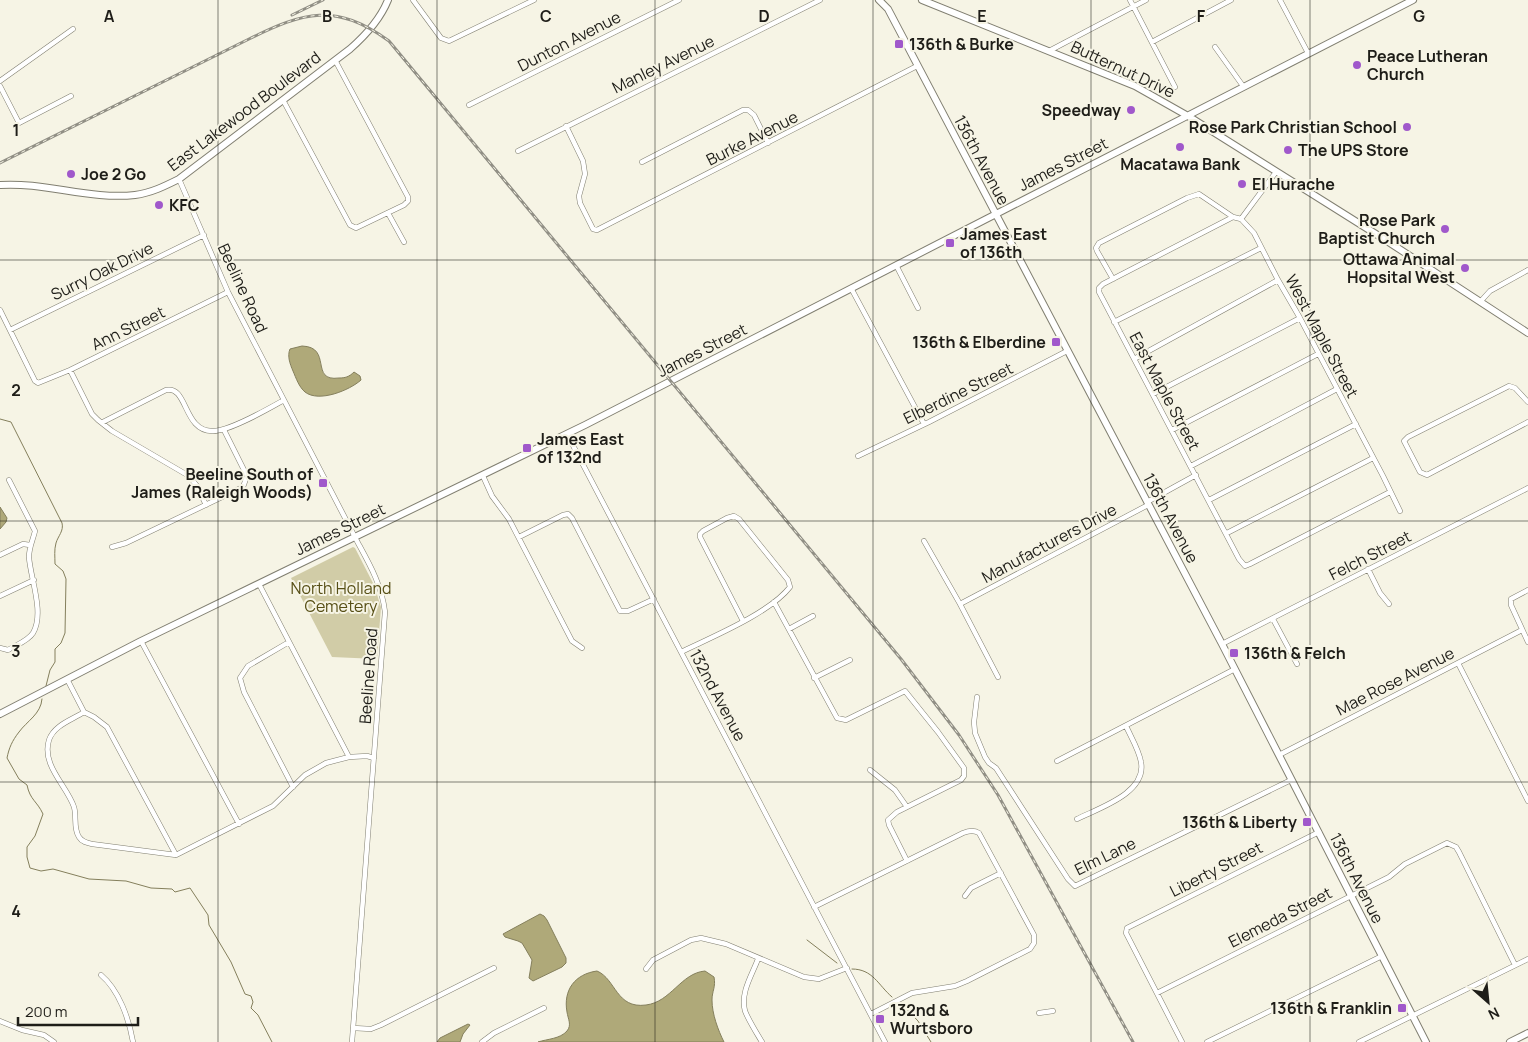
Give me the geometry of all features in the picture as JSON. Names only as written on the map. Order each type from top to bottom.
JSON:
[{"type":"street","name":"East Lakewood Boulevard","points":[[0,185],[22,185],[115,196],[135,195],[156,190],[179,179],[363,38],[379,18],[388,0]]},
{"type":"street","points":[[413,0],[441,38],[453,40],[534,0]]},
{"type":"street","name":"Dunton Avenue","points":[[469,106],[680,0]]},
{"type":"street","name":"Manley Avenue","points":[[518,151],[820,0]]},
{"type":"street","name":"136th Avenue","points":[[879,0],[888,9],[1222,644],[1426,1042]]},
{"type":"street","name":"136th Avenue","points":[[887,0],[888,9]]},
{"type":"street","name":"Butternut Drive","points":[[922,0],[1135,86],[1188,116],[1387,241],[1528,333]]},
{"type":"street","points":[[1130,0],[1175,87]]},
{"type":"street","points":[[1049,51],[1146,0]]},
{"type":"street","points":[[1280,0],[1308,53]]},
{"type":"street","name":"James Street","points":[[0,714],[140,641],[567,434],[1413,0]]},
{"type":"street","points":[[1152,42],[1228,1]]},
{"type":"street","points":[[0,81],[73,29]]},
{"type":"street","points":[[1215,47],[1243,86]]},
{"type":"street","points":[[283,100],[350,225],[356,228],[408,201],[408,197],[335,60]]},
{"type":"street","name":"Burke Avenue","points":[[566,126],[583,161],[584,174],[579,196],[580,203],[593,229],[597,230],[917,66]]},
{"type":"street","points":[[0,86],[19,123],[70,96]]},
{"type":"street","points":[[642,162],[743,110],[748,110],[754,115],[768,143]]},
{"type":"street","points":[[1233,217],[1113,279],[1096,248],[1099,243],[1110,236],[1186,198],[1198,194],[1233,217],[1241,219],[1276,172]]},
{"type":"street","name":"Beeline Road","points":[[179,179],[228,292],[377,580],[384,607],[352,1042]]},
{"type":"street","points":[[388,213],[404,242]]},
{"type":"street","name":"West Maple Street","points":[[1241,219],[1254,233],[1400,511]]},
{"type":"street","name":"Surry Oak Drive","points":[[10,330],[204,235]]},
{"type":"street","points":[[1114,322],[1261,248]]},
{"type":"street","points":[[896,265],[918,308]]},
{"type":"street","points":[[1480,302],[1490,291],[1528,270]]},
{"type":"street","name":"East Maple Street","points":[[1113,279],[1102,284],[1099,292],[1245,566],[1390,492]]},
{"type":"street","points":[[1134,359],[1278,280]]},
{"type":"street","points":[[851,288],[924,424]]},
{"type":"street","name":"Ann Street","points":[[10,330],[35,381],[38,383],[70,370],[228,292]]},
{"type":"street","points":[[0,310],[10,330]]},
{"type":"street","points":[[1153,394],[1300,318]]},
{"type":"street","name":"Elberdine Street","points":[[858,456],[1067,351]]},
{"type":"street","points":[[1172,430],[1318,354]]},
{"type":"street","points":[[70,370],[92,414],[112,431],[189,476],[197,486],[206,505]]},
{"type":"street","points":[[1528,402],[1520,392],[1509,386],[1408,437],[1404,441],[1420,472],[1427,475],[1528,422]]},
{"type":"street","points":[[103,422],[171,389],[176,392],[195,425],[213,432],[224,430],[284,400]]},
{"type":"street","points":[[1191,466],[1337,389]]},
{"type":"street","points":[[1209,500],[1356,424]]},
{"type":"street","points":[[112,547],[126,543],[243,486],[247,476],[224,430]]},
{"type":"street","name":"132nd Avenue","points":[[567,434],[885,1042]]},
{"type":"street","points":[[1227,533],[1373,458]]},
{"type":"street","name":"Manufacturers Drive","points":[[960,604],[1148,504],[1196,475]]},
{"type":"street","points":[[483,476],[492,496],[509,519],[519,537],[572,641],[582,648]]},
{"type":"street","points":[[0,648],[8,650],[27,639],[34,632],[37,607],[30,564],[30,545],[34,535],[34,526],[9,480]]},
{"type":"street","name":"Felch Street","points":[[1222,644],[1528,488]]},
{"type":"street","points":[[519,537],[568,514],[572,518],[620,610],[628,611],[654,599]]},
{"type":"street","points":[[681,652],[743,621],[759,613],[788,591],[791,584],[739,519],[734,516],[700,534],[701,542],[743,621]]},
{"type":"street","points":[[924,541],[960,604],[998,677]]},
{"type":"street","points":[[0,554],[23,544],[30,545]]},
{"type":"street","points":[[1368,569],[1380,593],[1389,604]]},
{"type":"street","points":[[0,596],[34,580]]},
{"type":"street","points":[[259,584],[349,757]]},
{"type":"street","points":[[1528,590],[1511,599],[1511,605],[1528,642]]},
{"type":"street","points":[[774,602],[834,714],[840,720],[846,720],[905,691],[964,768],[965,773],[961,780],[892,815],[888,820],[907,861]]},
{"type":"street","points":[[789,629],[813,616]]},
{"type":"street","points":[[1273,619],[1297,664]]},
{"type":"street","name":"Mae Rose Avenue","points":[[1279,754],[1522,630]]},
{"type":"street","points":[[140,641],[239,824]]},
{"type":"street","points":[[289,642],[248,666],[240,678],[244,692],[293,786]]},
{"type":"street","points":[[814,678],[850,660]]},
{"type":"street","points":[[1458,663],[1528,801]]},
{"type":"street","points":[[1057,761],[1235,669]]},
{"type":"street","points":[[67,679],[84,712],[107,727],[176,855]]},
{"type":"street","name":"Elm Lane","points":[[977,697],[974,722],[975,733],[985,757],[996,768],[1068,879],[1075,886],[1291,780]]},
{"type":"street","points":[[84,712],[56,728],[47,748],[50,764],[74,807],[78,835],[82,841],[87,843],[176,855],[273,806],[305,775],[321,766],[349,757],[367,756],[374,758]]},
{"type":"street","points":[[1077,819],[1125,794],[1138,782],[1142,770],[1141,758],[1126,726]]},
{"type":"street","points":[[870,770],[895,790],[907,807]]},
{"type":"street","points":[[814,907],[969,831],[979,833],[1034,935],[1034,943],[1026,952],[967,981],[955,986],[912,993],[871,1014]]},
{"type":"street","name":"Liberty Street","points":[[1157,993],[1126,933],[1130,926],[1318,832]]},
{"type":"street","name":"Elemeda Street","points":[[1157,993],[1389,877],[1405,864],[1447,843],[1452,844],[1459,852],[1515,965]]},
{"type":"street","points":[[965,896],[972,888],[1000,873]]},
{"type":"street","points":[[646,970],[653,960],[691,940],[702,938],[726,944],[758,959],[811,979],[836,973],[847,968]]},
{"type":"street","points":[[1207,1042],[1382,956]]},
{"type":"street","points":[[758,959],[749,980],[744,1000],[745,1011],[762,1042]]},
{"type":"street","points":[[1359,1042],[1528,959]]},
{"type":"street","points":[[353,1028],[372,1029],[382,1025],[494,968]]},
{"type":"street","points":[[101,975],[108,982],[117,997],[129,1026],[132,1042]]},
{"type":"street","points":[[1157,993],[1182,1042]]},
{"type":"street","points":[[482,1042],[494,1033],[544,1008]]},
{"type":"street","points":[[1039,1013],[1053,1011]]},
{"type":"street","points":[[0,1021],[22,1030],[44,1035],[54,1042]]},
{"type":"street","points":[[1510,1042],[1528,1033]]},
{"type":"green space","name":"North Holland Cemetery","points":[[353,547],[374,585],[381,607],[377,659],[332,657],[291,578]]},
{"type":"shaded area","points":[[302,346],[317,352],[322,370],[330,378],[345,377],[354,372],[360,376],[361,380],[350,388],[326,396],[311,395],[305,392],[301,388],[289,357],[290,349]]},
{"type":"shaded area","points":[[0,507],[7,518],[0,529]]},
{"type":"shaded area","points":[[540,914],[547,920],[566,958],[566,963],[562,967],[533,981],[529,978],[532,960],[522,943],[505,937],[503,934]]},
{"type":"shaded area","points":[[597,971],[608,980],[622,998],[636,1005],[646,1005],[662,999],[689,977],[705,971],[714,977],[713,1011],[724,1042],[538,1042],[557,1037],[567,1031],[569,1024],[566,1004],[572,984],[582,976]]},
{"type":"shaded area","points":[[468,1024],[470,1025],[460,1042],[437,1042],[440,1038]]},
{"type":"waterway","points":[[0,419],[11,422],[62,523],[62,531],[55,546],[55,564],[63,571],[66,579],[65,633],[61,643],[55,649],[55,662],[50,670],[46,686]]},
{"type":"waterway","points":[[42,699],[39,709],[14,738],[7,758],[19,779],[27,785],[30,794],[43,814],[35,836],[27,847],[30,868],[41,871],[53,869],[89,879],[126,881],[151,888],[172,889],[175,892],[190,888],[208,915],[209,925],[231,962],[245,994],[251,996],[253,1002],[251,1008],[258,1015],[272,1042]]},
{"type":"waterway","points":[[807,940],[837,963]]},
{"type":"waterway","points":[[852,969],[870,975],[892,997]]},
{"type":"waterway","points":[[903,1005],[918,1021],[931,1042]]},
{"type":"railway","points":[[292,15],[323,0]]},
{"type":"railway","points":[[0,163],[286,22],[319,15],[335,16],[352,20],[389,41],[901,659],[959,735],[998,795],[1133,1042]]},
{"type":"place","name":"136th & Burke","points":[[899,44]]},
{"type":"place","name":"Peace Lutheran Church","points":[[1357,65]]},
{"type":"place","name":"Speedway","points":[[1131,110]]},
{"type":"place","name":"Rose Park Christian School","points":[[1407,127]]},
{"type":"place","name":"Macatawa Bank","points":[[1180,147]]},
{"type":"place","name":"The UPS Store","points":[[1288,150]]},
{"type":"place","name":"Joe 2 Go","points":[[71,174]]},
{"type":"place","name":"El Hurache","points":[[1242,184]]},
{"type":"place","name":"KFC","points":[[159,205]]},
{"type":"place","name":"Rose Park Baptist Church","points":[[1445,229]]},
{"type":"place","name":"James East of 136th","points":[[950,243]]},
{"type":"place","name":"Ottawa Animal Hopsital West","points":[[1465,268]]},
{"type":"place","name":"136th & Elberdine","points":[[1056,342]]},
{"type":"place","name":"James East of 132nd","points":[[527,448]]},
{"type":"place","name":"Beeline South of James (Raleigh Woods)","points":[[323,483]]},
{"type":"place","name":"136th & Felch","points":[[1234,653]]},
{"type":"place","name":"136th & Liberty","points":[[1307,822]]},
{"type":"place","name":"136th & Franklin","points":[[1402,1008]]},
{"type":"place","name":"132nd & Wurtsboro","points":[[880,1019]]}]
